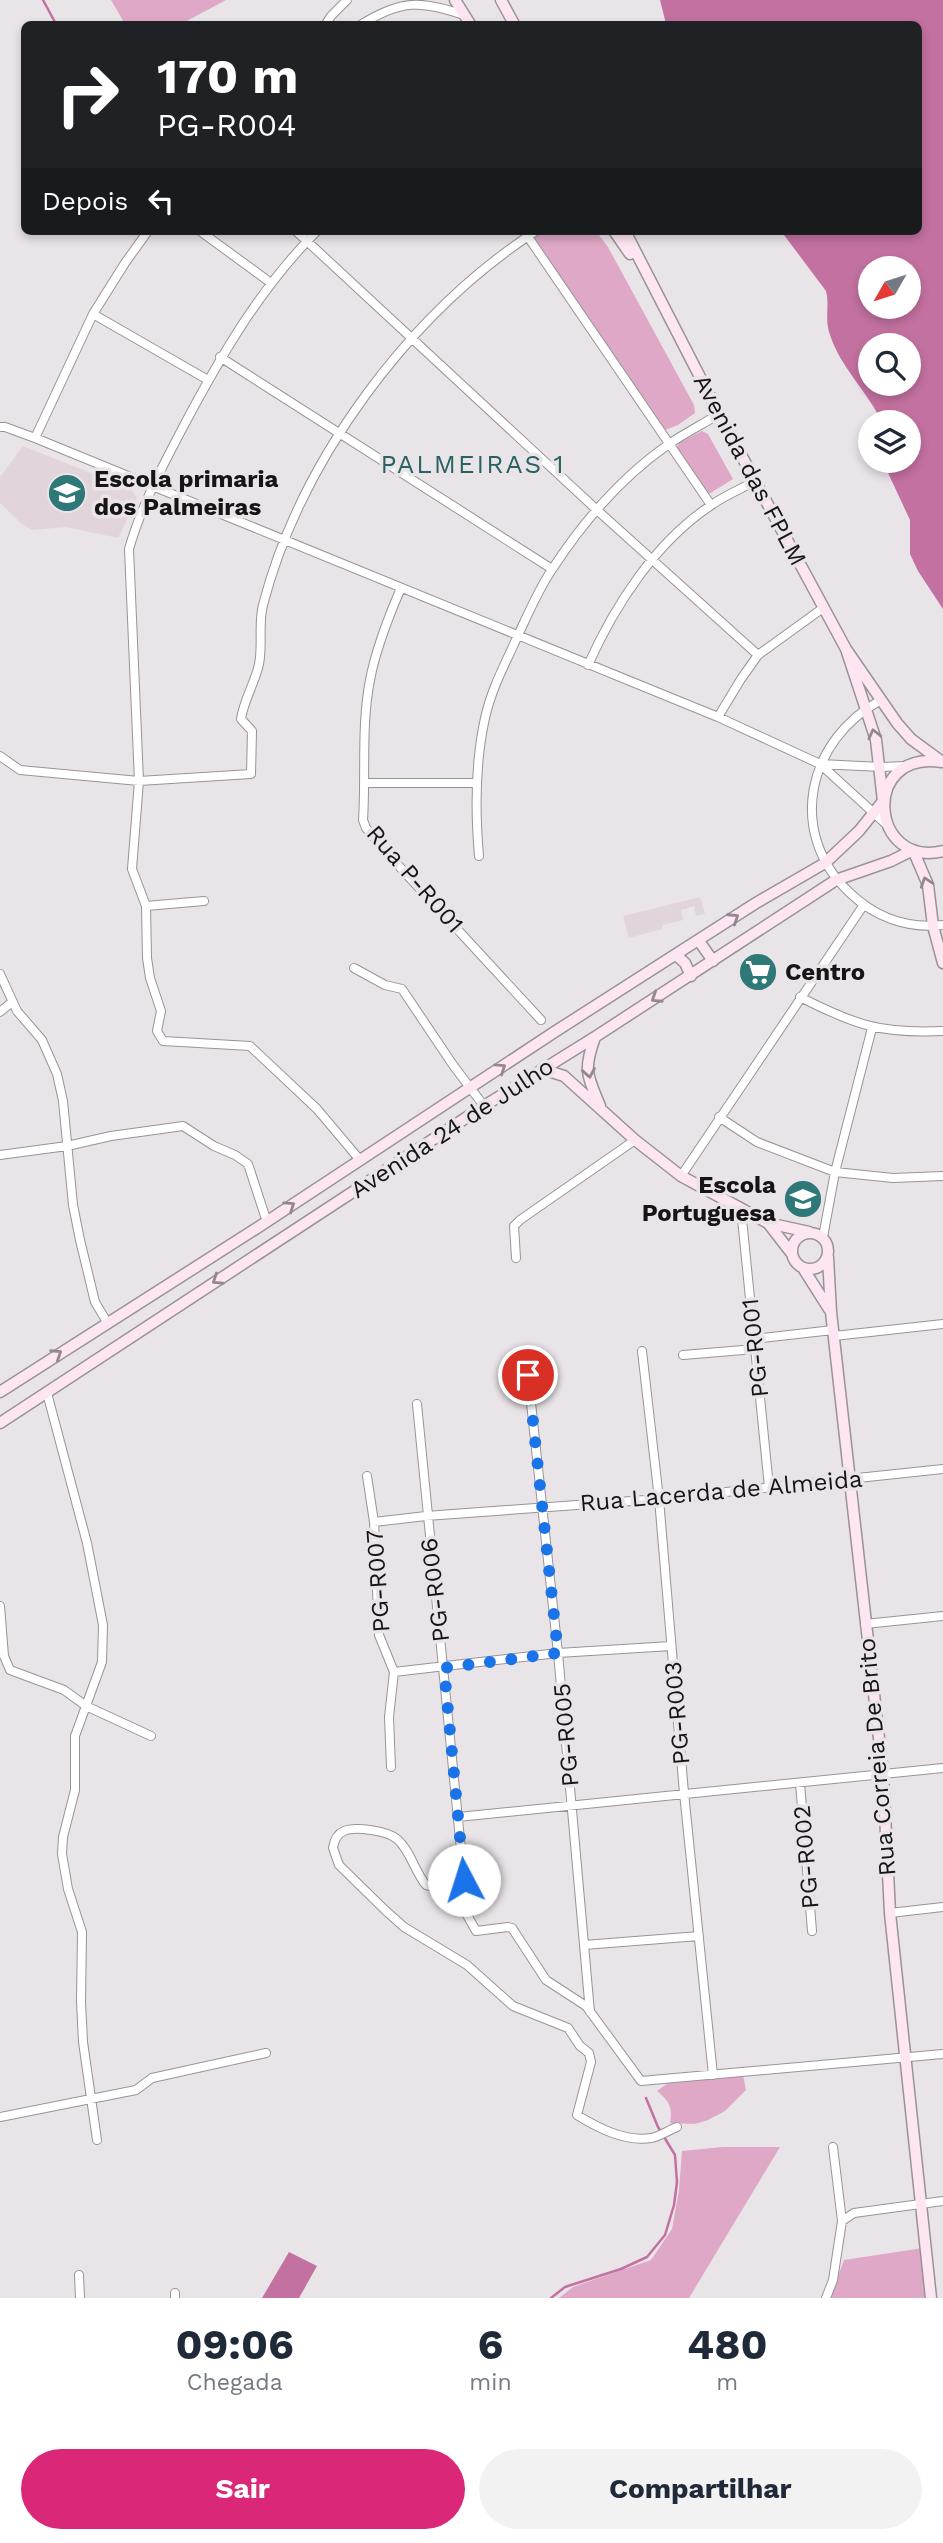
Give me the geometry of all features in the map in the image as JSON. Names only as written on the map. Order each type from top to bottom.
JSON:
[{"type":"street","points":[[328,21],[348,0]]},
{"type":"street","points":[[366,21],[409,0],[435,4],[467,20]]},
{"type":"street","points":[[455,0],[467,20]]},
{"type":"street","points":[[501,0],[512,21]]},
{"type":"street","points":[[377,14],[381,21]]},
{"type":"street","points":[[35,438],[93,314],[145,235]]},
{"type":"street","points":[[205,235],[271,284]]},
{"type":"street","points":[[300,235],[758,655]]},
{"type":"street","points":[[313,235],[271,284],[220,358],[152,485],[136,524],[129,549],[139,781],[132,869],[146,906],[150,978],[161,1012],[157,1031],[159,1036],[163,1041],[250,1046],[317,1109],[360,1160]]},
{"type":"street","points":[[0,756],[20,770],[139,781],[251,774],[252,731],[241,716],[259,665],[262,609],[286,540],[314,477],[339,432],[380,375],[412,339],[525,235]]},
{"type":"street","points":[[527,235],[711,505]]},
{"type":"street","points":[[617,235],[655,290]]},
{"type":"street","points":[[627,235],[655,290]]},
{"type":"street","name":"Avenida das FPLM","points":[[655,290],[846,649],[911,739],[942,762]]},
{"type":"street","points":[[93,314],[208,380]]},
{"type":"street","points":[[220,358],[552,569]]},
{"type":"street","points":[[479,856],[476,821],[479,751],[489,700],[552,569],[597,510],[633,474],[669,444],[719,414]]},
{"type":"street","points":[[0,427],[35,438],[152,485],[517,637],[718,717],[820,764],[887,825],[902,844],[926,853],[942,852]]},
{"type":"street","points":[[587,665],[617,609],[652,559],[711,505],[755,481]]},
{"type":"street","name":"Rua P-R001","points":[[401,588],[375,655],[369,683],[363,820],[366,828],[541,1020]]},
{"type":"street","points":[[718,717],[740,679],[758,655],[823,608]]},
{"type":"street","name":"Avenida das FPLM","points":[[846,649],[867,708],[881,767],[887,825]]},
{"type":"street","points":[[881,700],[841,730],[820,764],[813,786],[811,821],[825,863],[836,880],[863,906],[881,916],[908,925],[938,926]]},
{"type":"street","points":[[820,764],[881,767],[906,766],[917,761],[942,762]]},
{"type":"street","name":"Avenida 24 de Julho","points":[[0,1392],[676,955],[825,863],[873,813],[883,801],[890,780],[906,766]]},
{"type":"street","points":[[365,783],[477,783]]},
{"type":"street","points":[[913,850],[928,885],[943,963]]},
{"type":"street","name":"Avenida 24 de Julho","points":[[0,1423],[251,1257],[691,976],[836,880],[891,861],[913,850]]},
{"type":"street","points":[[146,906],[204,901]]},
{"type":"street","points":[[681,1176],[863,906]]},
{"type":"street","points":[[699,941],[713,961]]},
{"type":"street","points":[[676,955],[691,976]]},
{"type":"street","points":[[354,968],[385,985],[402,989],[484,1106]]},
{"type":"street","points":[[0,974],[12,1002],[27,1026],[42,1040],[51,1057],[63,1101],[73,1205],[80,1240],[95,1302],[107,1322]]},
{"type":"street","points":[[800,997],[834,1014],[872,1028],[909,1032],[943,1031]]},
{"type":"street","points":[[0,1013],[12,1002]]},
{"type":"street","points":[[768,1223],[798,1265],[803,1268],[821,1267],[828,1257],[828,1246],[823,1237],[835,1172],[872,1028]]},
{"type":"street","points":[[595,1037],[588,1057],[587,1074],[601,1109]]},
{"type":"street","points":[[542,1069],[564,1076],[635,1140],[681,1176],[768,1223],[823,1237]]},
{"type":"street","points":[[451,1102],[463,1120]]},
{"type":"street","points":[[719,1117],[757,1142],[835,1172],[893,1178],[943,1176]]},
{"type":"street","points":[[0,1155],[183,1126],[248,1164],[269,1246]]},
{"type":"street","points":[[516,1258],[514,1226],[635,1140]]},
{"type":"street","name":"PG-R001","points":[[741,1209],[769,1487]]},
{"type":"street","points":[[792,1254],[794,1242],[809,1232]]},
{"type":"street","points":[[240,1239],[251,1257]]},
{"type":"street","name":"Rua Correia De Brito","points":[[828,1257],[831,1312],[883,1774],[890,1913],[931,2298]]},
{"type":"street","points":[[803,1268],[831,1312]]},
{"type":"street","points":[[754,1339],[943,1324]]},
{"type":"street","points":[[682,1355],[755,1349]]},
{"type":"street","name":"PG-R003","points":[[642,1351],[659,1499],[684,1793],[713,2076]]},
{"type":"street","name":"PG-R005","points":[[528,1375],[573,1804],[590,2012]]},
{"type":"street","points":[[47,1393],[87,1543],[103,1625],[102,1662],[75,1736],[75,1790],[63,1837],[62,1854],[68,1889],[82,1932],[81,2002],[90,2099],[97,2140]]},
{"type":"street","name":"PG-R006","points":[[417,1404],[464,1880],[459,1900]]},
{"type":"street","name":"Rua Lacerda de Almeida","points":[[374,1522],[659,1499],[943,1469]]},
{"type":"street","name":"PG-R007","points":[[367,1476],[374,1522],[379,1635],[394,1672],[389,1717],[391,1767]]},
{"type":"street","points":[[0,1606],[4,1656],[10,1670],[64,1690],[86,1706],[151,1737]]},
{"type":"street","points":[[865,1624],[943,1616]]},
{"type":"street","points":[[394,1672],[558,1653],[671,1646]]},
{"type":"street","points":[[458,1817],[943,1768]]},
{"type":"street","name":"PG-R002","points":[[800,1783],[812,1931]]},
{"type":"street","points":[[677,2127],[653,2138],[626,2137],[596,2127],[577,2115],[591,2062],[589,2053],[580,2046],[568,2028],[513,2006],[467,1965],[404,1927],[339,1865],[334,1857],[334,1841],[344,1831],[353,1829],[389,1834],[399,1840],[426,1885],[446,1891],[459,1900],[476,1931],[512,1928],[546,1980],[583,2003],[642,2081],[943,2054]]},
{"type":"street","points":[[890,1913],[943,1908]]},
{"type":"street","points":[[584,1945],[699,1936]]},
{"type":"street","points":[[0,2117],[136,2090],[152,2078],[265,2053]]},
{"type":"street","points":[[826,2298],[833,2280],[842,2221],[832,2147]]},
{"type":"street","points":[[842,2221],[854,2213],[943,2201]]},
{"type":"street","points":[[79,2275],[80,2298]]},
{"type":"shaded area","points":[[111,0],[226,0],[187,21],[123,21]]},
{"type":"shaded area","points":[[660,0],[943,0],[943,609],[910,554],[910,520],[888,473],[921,473],[921,410],[875,410],[866,396],[921,396],[921,333],[858,333],[858,384],[835,347],[828,329],[826,291],[784,235],[922,235],[922,21],[665,21]]},
{"type":"shaded area","points":[[536,235],[599,235],[694,405],[695,413],[665,430],[657,422],[533,240]]},
{"type":"shaded area","points":[[702,431],[708,434],[733,479],[709,494],[702,488],[676,448],[680,442]]},
{"type":"shaded area","name":"Escola primaria dos Palmeiras","points":[[23,446],[131,489],[137,498],[118,538],[66,527],[32,530],[0,503],[0,477]]},
{"type":"shaded area","points":[[700,897],[705,914],[696,916],[694,906],[681,910],[683,920],[629,938],[623,916]]},
{"type":"shaded area","points":[[743,2075],[746,2090],[725,2111],[695,2124],[670,2123],[669,2105],[657,2091],[675,2078]]},
{"type":"shaded area","points":[[723,2147],[780,2147],[689,2298],[559,2298],[573,2287],[651,2260],[672,2229],[682,2151]]},
{"type":"shaded area","points":[[923,2248],[928,2298],[830,2298],[844,2260]]},
{"type":"shaded area","points":[[289,2252],[317,2266],[299,2298],[262,2298]]},
{"type":"waterway","points":[[43,0],[54,21]]},
{"type":"waterway","points":[[551,2298],[565,2287],[621,2269],[647,2257],[665,2235],[674,2205],[677,2182],[675,2155],[658,2127],[646,2098]]},
{"type":"place","name":"Escola primaria dos Palmeiras","points":[[67,493]]},
{"type":"place","name":"Centro","points":[[758,972]]},
{"type":"place","name":"Escola Portuguesa","points":[[803,1199]]},
{"type":"district","name":"PALMEIRAS 1","points":[[473,464]]},
{"type":"route","points":[[464,1880],[444,1668],[558,1653],[528,1375]]}]
